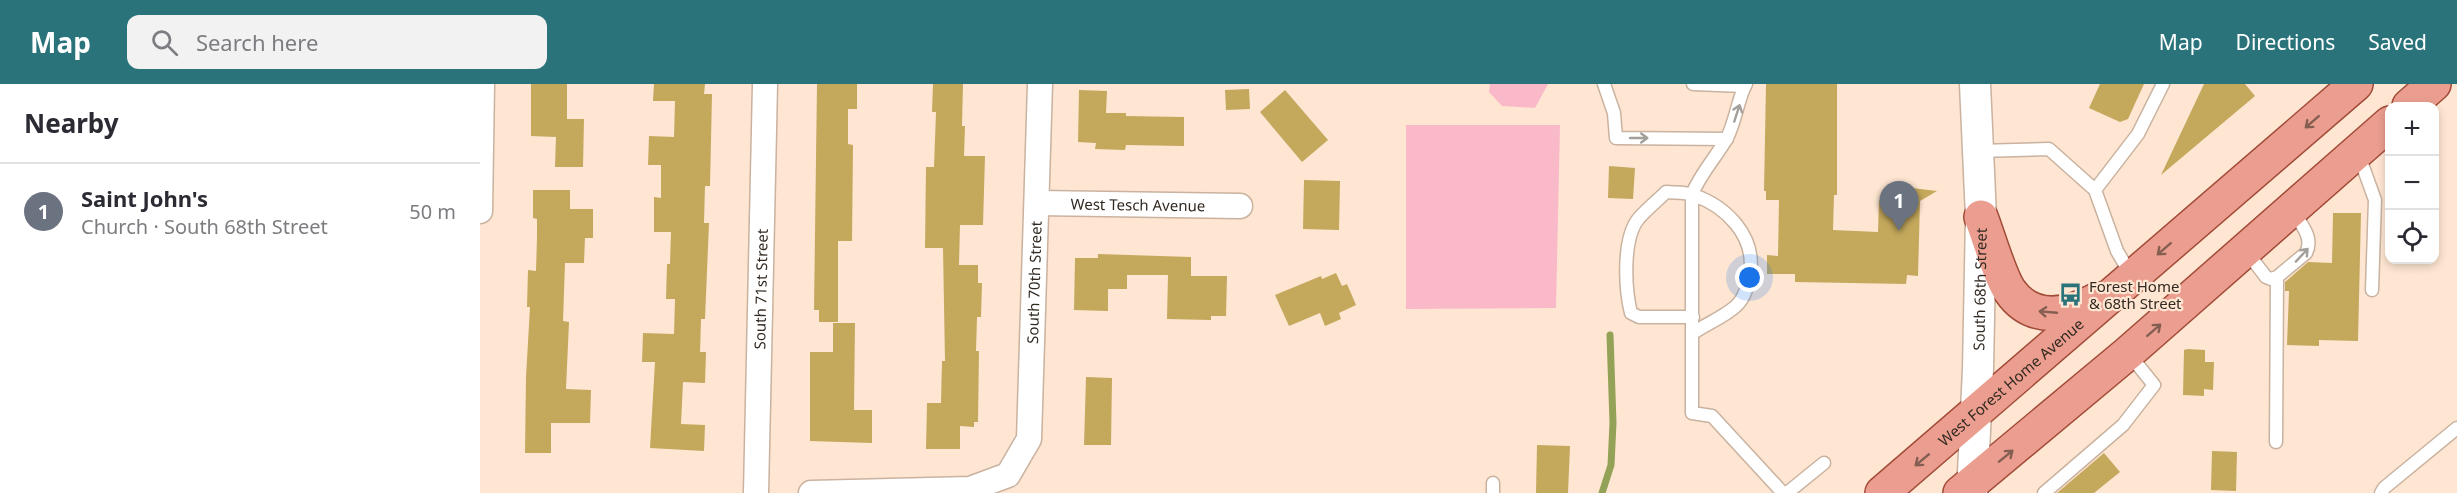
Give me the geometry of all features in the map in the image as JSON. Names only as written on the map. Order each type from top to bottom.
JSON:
[{"type":"main road","name":"West Forest Home Avenue","points":[[1882,493],[2356,84]]},
{"type":"main road","points":[[2414,102],[2434,84]]},
{"type":"main road","points":[[1969,490],[2385,127]]},
{"type":"main road","points":[[1981,217],[2009,290],[2022,304],[2036,311],[2056,314],[2077,310],[2126,282]]},
{"type":"street","points":[[480,211],[482,84]]},
{"type":"street","name":"South 71st Street","points":[[756,493],[765,84]]},
{"type":"street","name":"South 70th Street","points":[[810,493],[970,489],[1008,475],[1029,439],[1040,84]]},
{"type":"street","name":"South 68th Street","points":[[1969,490],[1977,413],[1981,217],[1976,84]]},
{"type":"street","name":"West Tesch Avenue","points":[[1038,204],[1240,206]]},
{"type":"lane","points":[[1604,84],[1614,113],[1616,138],[1726,139]]},
{"type":"lane","points":[[1693,84],[1745,85],[1737,114],[1726,139],[1698,178],[1692,194],[1692,413],[1712,416],[1785,493],[1824,463]]},
{"type":"lane","points":[[2095,190],[2138,134],[2163,84]]},
{"type":"lane","points":[[1977,151],[2049,149],[2095,190],[2126,282]]},
{"type":"lane","points":[[2357,152],[2375,200],[2372,290]]},
{"type":"lane","points":[[1693,317],[1639,317],[1631,313],[1627,296],[1629,237],[1638,219],[1666,192],[1692,194],[1726,213],[1743,232],[1751,252],[1748,288],[1737,306],[1693,333]]},
{"type":"lane","points":[[2245,250],[2266,277],[2271,279],[2277,277],[2306,253],[2309,248],[2309,236],[2292,210]]},
{"type":"lane","points":[[2276,442],[2277,277]]},
{"type":"lane","points":[[2044,493],[2123,426],[2154,384],[2128,353]]},
{"type":"lane","points":[[2381,493],[2384,488],[2457,429]]},
{"type":"shaded area","points":[[1490,84],[1548,84],[1535,108],[1502,106],[1489,92]]},
{"type":"shaded area","points":[[1406,125],[1560,125],[1556,308],[1406,309]]},
{"type":"building","points":[[531,84],[567,84],[567,119],[584,119],[583,167],[555,167],[556,137],[531,136]]},
{"type":"building","points":[[654,84],[705,84],[704,94],[712,94],[710,186],[705,186],[704,223],[709,223],[705,319],[701,319],[700,352],[706,352],[705,383],[683,382],[681,424],[705,425],[704,451],[650,448],[655,362],[642,362],[643,333],[674,334],[675,299],[666,299],[671,232],[654,232],[654,197],[661,198],[661,165],[648,165],[649,136],[674,137],[675,101],[653,101]]},
{"type":"building","points":[[817,84],[857,84],[857,109],[848,109],[848,144],[853,145],[852,241],[838,241],[838,322],[819,322],[819,310],[814,310]]},
{"type":"building","points":[[933,84],[963,84],[964,156],[985,156],[983,225],[960,225],[959,265],[978,265],[978,283],[982,283],[981,317],[977,317],[976,351],[979,351],[978,422],[974,422],[974,427],[960,426],[960,449],[926,449],[927,403],[941,403],[942,361],[945,361],[943,248],[925,248],[926,167],[934,167],[936,112],[932,112]]},
{"type":"building","points":[[1766,84],[1837,84],[1837,195],[1834,195],[1833,230],[1878,232],[1879,201],[1895,186],[1937,191],[1920,201],[1918,276],[1907,275],[1906,284],[1795,282],[1795,274],[1767,274],[1767,255],[1778,256],[1779,200],[1766,200],[1766,191],[1764,191]]},
{"type":"building","points":[[2100,84],[2144,84],[2128,119],[2120,122],[2089,108]]},
{"type":"building","points":[[2204,84],[2245,84],[2255,96],[2161,175]]},
{"type":"building","points":[[1249,89],[1250,109],[1226,110],[1225,90]]},
{"type":"building","points":[[1079,90],[1107,91],[1106,113],[1126,113],[1126,116],[1184,117],[1184,146],[1126,145],[1125,150],[1095,149],[1096,143],[1078,142]]},
{"type":"building","points":[[1285,90],[1328,140],[1302,162],[1260,112]]},
{"type":"building","points":[[1609,166],[1635,168],[1633,199],[1608,198]]},
{"type":"building","points":[[1304,180],[1340,181],[1339,230],[1303,229]]},
{"type":"building","points":[[533,190],[570,190],[570,209],[593,209],[593,238],[585,238],[584,263],[565,263],[563,321],[569,322],[566,389],[591,390],[590,423],[551,423],[551,453],[525,453],[530,307],[527,307],[528,270],[536,271],[537,219],[533,218]]},
{"type":"building","points":[[2333,213],[2361,213],[2358,341],[2319,340],[2319,346],[2287,345],[2289,291],[2285,291],[2285,282],[2308,262],[2332,263]]},
{"type":"building","points":[[1098,254],[1191,257],[1191,276],[1227,276],[1226,316],[1211,316],[1211,320],[1167,319],[1168,275],[1127,275],[1127,289],[1108,289],[1108,311],[1074,310],[1075,258],[1098,258]]},
{"type":"building","points":[[1336,273],[1342,286],[1347,284],[1356,305],[1339,313],[1341,319],[1325,326],[1320,313],[1289,326],[1275,295],[1321,276],[1322,279]]},
{"type":"building","points":[[833,323],[855,323],[854,410],[872,410],[872,443],[810,441],[810,352],[833,352]]},
{"type":"building","points":[[2184,350],[2205,350],[2205,362],[2214,362],[2213,390],[2204,389],[2204,396],[2183,395]]},
{"type":"building","points":[[1086,377],[1112,378],[1111,445],[1084,445]]},
{"type":"building","points":[[1537,445],[1570,446],[1568,493],[1536,493]]},
{"type":"building","points":[[2212,451],[2237,452],[2236,491],[2211,490]]},
{"type":"building","points":[[2104,453],[2120,472],[2094,493],[2057,493]]},
{"type":"waterway","points":[[1602,493],[1611,465],[1613,423],[1610,335]]},
{"type":"place","name":"Saint John's","points":[[1899,231]]},
{"type":"place","name":"Forest Home & 68th Street","points":[[2071,295]]}]
